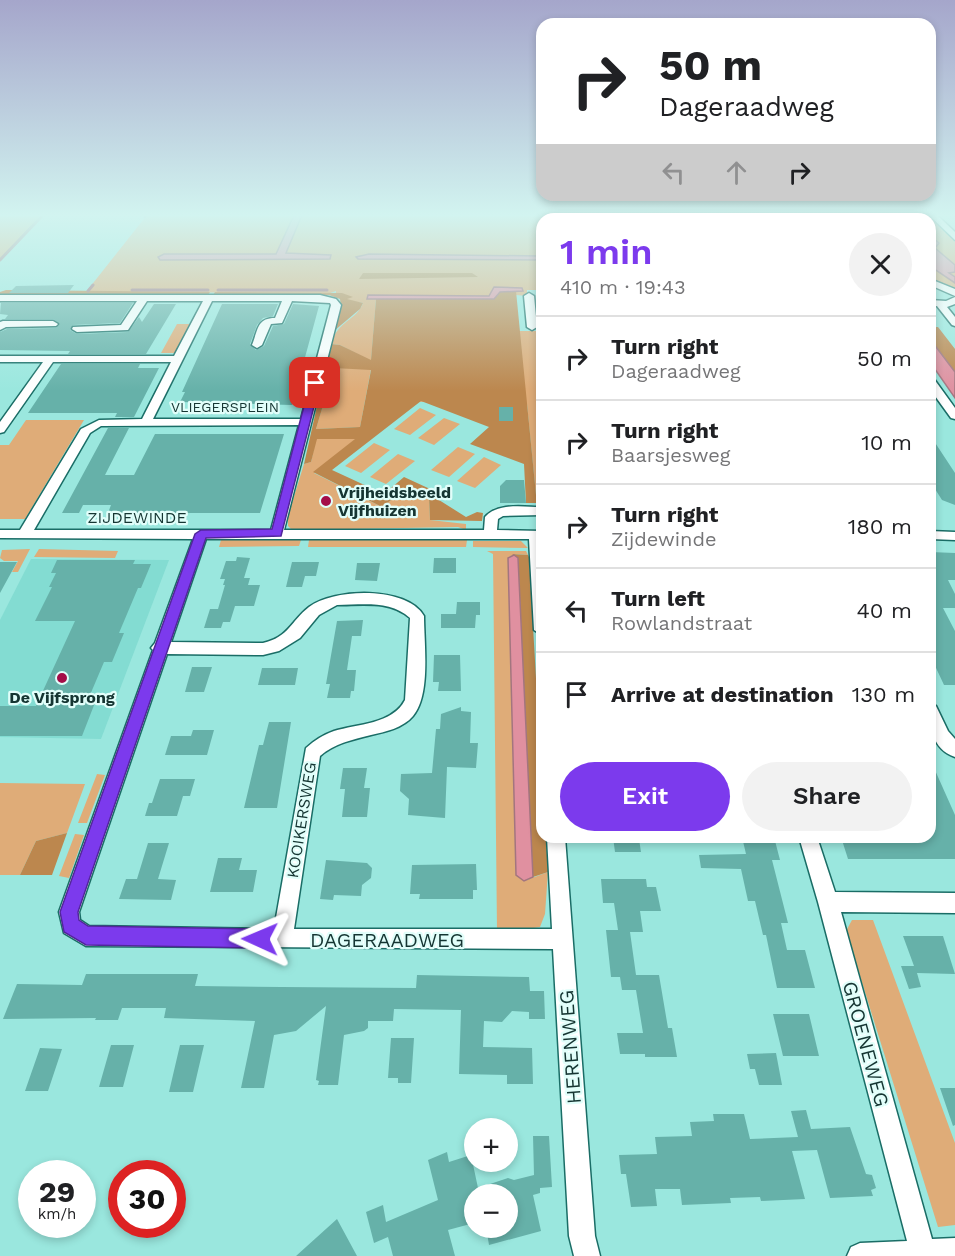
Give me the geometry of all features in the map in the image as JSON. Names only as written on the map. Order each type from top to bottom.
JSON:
[{"type":"street","points":[[936,284],[955,293]]},
{"type":"street","points":[[529,296],[536,314],[532,327]]},
{"type":"street","points":[[0,298],[320,298],[333,301],[336,305],[277,533]]},
{"type":"street","points":[[77,329],[124,328],[144,298]]},
{"type":"street","name":"VLIEGERSPLEIN","points":[[146,422],[209,298]]},
{"type":"street","points":[[257,345],[267,321],[279,321],[288,298]]},
{"type":"street","points":[[936,304],[955,300]]},
{"type":"street","points":[[936,305],[955,323]]},
{"type":"street","points":[[0,327],[3,324],[53,324]]},
{"type":"street","points":[[0,359],[178,359]]},
{"type":"street","points":[[0,430],[50,359]]},
{"type":"street","points":[[936,389],[955,416]]},
{"type":"street","name":"VLIEGERSPLEIN","points":[[25,533],[85,431],[99,423],[304,423]]},
{"type":"street","points":[[490,533],[492,517],[499,513],[536,511]]},
{"type":"street","name":"ZIJDEWINDE","points":[[0,534],[490,533],[536,535]]},
{"type":"street","points":[[159,648],[201,534]]},
{"type":"street","points":[[936,534],[955,536]]},
{"type":"street","name":"KOOIKERSWEG","points":[[159,648],[263,649],[279,645],[295,634],[314,611],[335,600],[392,600],[406,606],[417,616],[413,700],[408,713],[396,721],[331,738],[319,744],[312,753],[282,939]]},
{"type":"street","name":"DAGERAADWEG","points":[[159,648],[69,912],[70,926],[86,936],[563,939]]},
{"type":"street","points":[[936,724],[942,736],[955,750]]},
{"type":"street","name":"HERENWEG","points":[[556,843],[582,1236],[587,1256]]},
{"type":"street","name":"GROENEWEG","points":[[810,843],[828,902],[922,1252]]},
{"type":"street","points":[[828,902],[955,903]]},
{"type":"street","points":[[860,1256],[955,1251]]},
{"type":"shaded area","points":[[101,274],[536,274],[536,290],[527,290],[527,296],[516,295],[516,291],[522,290],[493,290],[489,296],[368,295],[367,299],[376,299],[371,361],[340,345],[331,344],[338,330],[356,314],[363,303],[343,300],[342,293],[336,293],[336,291],[330,293],[86,292]]},
{"type":"shaded area","points":[[363,274],[473,274],[478,277],[359,279]]},
{"type":"shaded area","points":[[936,274],[955,274],[955,288],[936,280]]},
{"type":"shaded area","points":[[941,274],[950,274],[955,277],[955,283]]},
{"type":"shaded area","points":[[494,287],[522,288],[523,291],[500,292],[494,299],[367,299],[368,295],[489,296]]},
{"type":"shaded area","points":[[6,290],[210,292],[208,295],[0,295],[0,292]]},
{"type":"shaded area","points":[[516,291],[536,503],[526,503],[524,464],[470,444],[489,427],[421,401],[332,470],[384,494],[404,477],[441,494],[439,500],[466,517],[477,512],[483,513],[482,521],[430,520],[429,497],[404,490],[382,507],[313,472],[355,439],[317,439],[311,462],[304,464],[331,344],[340,345],[371,360],[376,299],[494,299],[500,292]],"holes":[[[334,368],[371,370],[360,427],[316,429]]]},
{"type":"shaded area","points":[[215,292],[342,293],[353,297],[347,299],[363,303],[360,309],[334,331],[341,307],[340,299],[329,295],[213,295]]},
{"type":"shaded area","points":[[177,324],[190,324],[175,353],[161,353]]},
{"type":"shaded area","points":[[936,327],[955,349],[955,373],[936,347]]},
{"type":"shaded area","points":[[506,331],[536,331],[536,496],[527,404],[381,401]]},
{"type":"shaded area","points":[[936,347],[955,372],[955,398],[936,371]]},
{"type":"shaded area","points":[[334,367],[371,369],[360,427],[316,429]]},
{"type":"shaded area","points":[[420,408],[436,415],[410,435],[394,429]]},
{"type":"shaded area","points":[[444,418],[460,424],[434,445],[418,438]]},
{"type":"shaded area","points":[[26,420],[84,420],[25,519],[0,519],[0,445],[9,445]]},
{"type":"shaded area","points":[[316,439],[356,439],[314,473],[382,507],[404,490],[429,497],[430,520],[466,524],[466,530],[458,527],[292,530],[288,526],[288,516],[304,464],[311,462]]},
{"type":"shaded area","points":[[374,443],[390,450],[361,473],[345,466]]},
{"type":"shaded area","points":[[458,447],[475,454],[449,477],[431,470]]},
{"type":"shaded area","points":[[398,454],[415,461],[386,484],[370,477]]},
{"type":"shaded area","points":[[484,457],[501,465],[475,488],[457,481]]},
{"type":"shaded area","points":[[221,540],[301,540],[299,546],[219,547]]},
{"type":"shaded area","points":[[309,540],[467,540],[466,547],[308,547]]},
{"type":"shaded area","points":[[473,541],[521,541],[528,548],[473,547]]},
{"type":"shaded area","points":[[30,549],[18,572],[12,572],[18,561],[4,561],[0,558],[2,550]]},
{"type":"shaded area","points":[[39,549],[118,551],[115,558],[34,557]]},
{"type":"shaded area","points":[[487,551],[526,551],[528,555],[514,554],[508,559],[524,881],[548,872],[545,914],[540,927],[521,930],[497,930],[493,554]]},
{"type":"shaded area","points":[[512,554],[529,557],[536,678],[536,843],[546,843],[548,872],[533,877],[518,558]]},
{"type":"shaded area","points":[[514,555],[518,558],[533,877],[524,881],[516,875],[508,558]]},
{"type":"shaded area","name":"De Vijfsprong","points":[[31,559],[169,560],[101,739],[0,737],[0,620]]},
{"type":"shaded area","points":[[97,774],[105,775],[87,823],[78,823]]},
{"type":"shaded area","points":[[0,783],[85,784],[67,833],[36,841],[20,875],[0,875]]},
{"type":"shaded area","points":[[67,833],[52,875],[20,875],[36,841]]},
{"type":"shaded area","points":[[75,834],[84,835],[69,878],[59,876]]},
{"type":"shaded area","points":[[852,920],[873,920],[955,1143],[955,1225],[938,1227],[846,931]]},
{"type":"building","points":[[74,285],[68,293],[9,293],[16,286]]},
{"type":"building","points":[[1,303],[133,303],[120,323],[73,325],[70,330],[77,334],[128,332],[139,317],[142,322],[154,304],[176,304],[146,354],[68,354],[70,351],[0,350],[0,332],[7,329],[56,328],[60,324],[53,319],[5,319],[8,315],[0,314]]},
{"type":"building","points":[[222,304],[278,304],[273,316],[263,318],[257,325],[250,344],[256,350],[264,346],[273,326],[284,324],[293,304],[319,306],[292,405],[180,402],[185,392],[182,392]]},
{"type":"building","points":[[61,364],[140,364],[138,368],[159,368],[134,417],[115,417],[117,413],[28,413]]},
{"type":"building","points":[[499,407],[513,407],[513,421],[499,421]]},
{"type":"building","points":[[108,428],[129,428],[105,475],[134,475],[155,434],[284,434],[260,513],[108,513],[111,505],[83,505],[79,513],[62,513]]},
{"type":"building","points":[[936,444],[955,473],[955,505],[942,500],[936,490]]},
{"type":"building","points":[[506,480],[524,480],[526,503],[500,503],[500,486]]},
{"type":"building","points":[[936,552],[955,553],[955,580],[948,580],[955,594],[955,608],[943,608],[955,631],[955,685],[944,685],[936,668]]},
{"type":"building","points":[[237,557],[250,558],[244,578],[250,578],[248,585],[260,585],[254,606],[235,606],[230,622],[223,622],[221,628],[204,628],[210,609],[218,609],[225,585],[223,585],[225,579],[220,579],[226,561],[236,561]]},
{"type":"building","points":[[434,558],[456,558],[456,573],[433,573]]},
{"type":"building","points":[[57,560],[135,560],[133,564],[151,564],[119,633],[124,633],[112,662],[104,662],[90,695],[98,695],[82,736],[0,736],[0,706],[36,706],[75,621],[35,621],[52,587],[49,587],[56,573],[51,573]]},
{"type":"building","points":[[0,562],[17,562],[0,593]]},
{"type":"building","points":[[292,562],[319,562],[316,576],[305,576],[302,587],[286,587]]},
{"type":"building","points":[[357,563],[380,563],[377,581],[355,580]]},
{"type":"building","points":[[457,602],[480,602],[480,615],[476,615],[475,628],[441,628],[441,614],[456,614]]},
{"type":"building","points":[[363,620],[361,636],[352,636],[347,670],[356,670],[354,691],[351,691],[350,698],[327,698],[330,684],[326,684],[337,621]]},
{"type":"building","points":[[434,655],[460,655],[461,691],[438,691],[439,682],[433,682]]},
{"type":"building","points":[[192,667],[212,667],[204,692],[185,692]]},
{"type":"building","points":[[262,668],[298,668],[295,685],[258,685]]},
{"type":"building","points":[[461,707],[461,711],[471,712],[470,743],[478,743],[476,768],[447,767],[445,818],[408,815],[409,799],[400,791],[401,774],[432,773],[436,729],[440,729],[441,714]]},
{"type":"building","points":[[269,722],[291,722],[277,808],[244,808],[259,745],[263,745]]},
{"type":"building","points":[[193,730],[214,730],[207,755],[165,755],[171,736],[191,736]]},
{"type":"building","points":[[343,768],[367,768],[364,788],[370,788],[367,817],[342,817],[345,789],[340,789]]},
{"type":"building","points":[[936,772],[955,815],[955,859],[848,859],[843,843],[936,843]]},
{"type":"building","points":[[160,779],[195,779],[190,796],[183,796],[177,816],[145,816]]},
{"type":"building","points":[[148,843],[169,843],[158,879],[176,880],[171,900],[119,899],[126,879],[137,879]]},
{"type":"building","points":[[614,843],[640,843],[641,852],[615,852]]},
{"type":"building","points":[[743,843],[776,843],[780,860],[772,860],[788,923],[781,923],[787,950],[805,950],[815,988],[777,988],[766,935],[763,935],[755,901],[748,901],[741,869],[701,868],[699,855],[746,854]]},
{"type":"building","points":[[218,858],[242,858],[239,870],[257,870],[253,892],[210,892]]},
{"type":"building","points":[[326,860],[367,863],[372,868],[371,878],[362,885],[361,896],[334,895],[333,900],[320,899]]},
{"type":"building","points":[[476,864],[477,890],[473,890],[473,899],[419,899],[420,894],[410,894],[412,865]]},
{"type":"building","points":[[601,879],[646,879],[647,887],[656,887],[661,911],[640,911],[643,932],[630,932],[636,975],[659,975],[668,1028],[672,1028],[677,1057],[620,1054],[617,1033],[643,1033],[636,990],[622,990],[620,977],[611,977],[606,930],[618,930],[614,903],[603,903]]},
{"type":"building","points":[[903,936],[943,936],[955,974],[917,973],[921,987],[909,989],[901,966],[914,966]]},
{"type":"building","points":[[86,974],[198,974],[195,986],[416,988],[417,975],[529,977],[530,991],[544,991],[545,1019],[529,1019],[529,1012],[512,1011],[502,1022],[484,1021],[483,1047],[532,1048],[533,1084],[507,1084],[507,1075],[459,1074],[461,1010],[394,1009],[393,1021],[368,1021],[368,1028],[364,1031],[344,1035],[338,1085],[318,1085],[319,1081],[316,1080],[326,1006],[296,1031],[274,1035],[264,1088],[241,1088],[255,1021],[164,1018],[166,1008],[122,1008],[118,1020],[95,1020],[96,1018],[3,1019],[17,984],[82,985]]},
{"type":"building","points":[[773,1014],[809,1014],[819,1056],[783,1056]]},
{"type":"building","points":[[391,1038],[414,1038],[411,1083],[398,1083],[398,1078],[388,1078]]},
{"type":"building","points":[[111,1045],[134,1045],[123,1087],[99,1087]]},
{"type":"building","points":[[180,1045],[204,1045],[193,1092],[169,1092]]},
{"type":"building","points":[[40,1048],[62,1049],[48,1091],[25,1091]]},
{"type":"building","points":[[776,1053],[782,1085],[759,1085],[755,1069],[750,1069],[747,1054]]},
{"type":"building","points":[[940,1088],[955,1088],[955,1125],[953,1126]]},
{"type":"building","points":[[806,1110],[811,1129],[850,1127],[866,1174],[872,1175],[876,1188],[871,1190],[873,1196],[830,1198],[817,1150],[792,1151],[805,1199],[761,1201],[760,1197],[730,1198],[731,1203],[682,1205],[680,1189],[655,1189],[657,1206],[631,1207],[626,1174],[621,1174],[619,1155],[657,1154],[655,1137],[692,1136],[690,1122],[714,1121],[713,1114],[744,1114],[750,1139],[798,1137],[791,1111]]},
{"type":"building","points":[[533,1136],[549,1136],[552,1187],[540,1188],[540,1193],[533,1195],[541,1231],[518,1237],[518,1184],[490,1184],[508,1178],[514,1180],[534,1175]]},
{"type":"building","points":[[447,1152],[449,1162],[464,1157],[464,1172],[475,1172],[477,1184],[464,1184],[464,1226],[448,1230],[455,1256],[393,1256],[388,1237],[374,1243],[366,1212],[383,1205],[386,1222],[438,1200],[428,1160]]},
{"type":"building","points":[[337,1219],[357,1256],[296,1256]]},
{"type":"building","points":[[488,1238],[515,1238],[489,1245]]},
{"type":"waterway","points":[[88,291],[93,285]]},
{"type":"waterway","points":[[132,290],[208,290]]},
{"type":"waterway","points":[[218,290],[327,290]]},
{"type":"place","name":"Vrijheidsbeeld Vijfhuizen","points":[[326,501]]},
{"type":"place","name":"De Vijfsprong","points":[[62,678]]},
{"type":"route","points":[[260,939],[86,936],[70,926],[69,912],[159,648],[201,534],[277,533],[315,383]]}]
